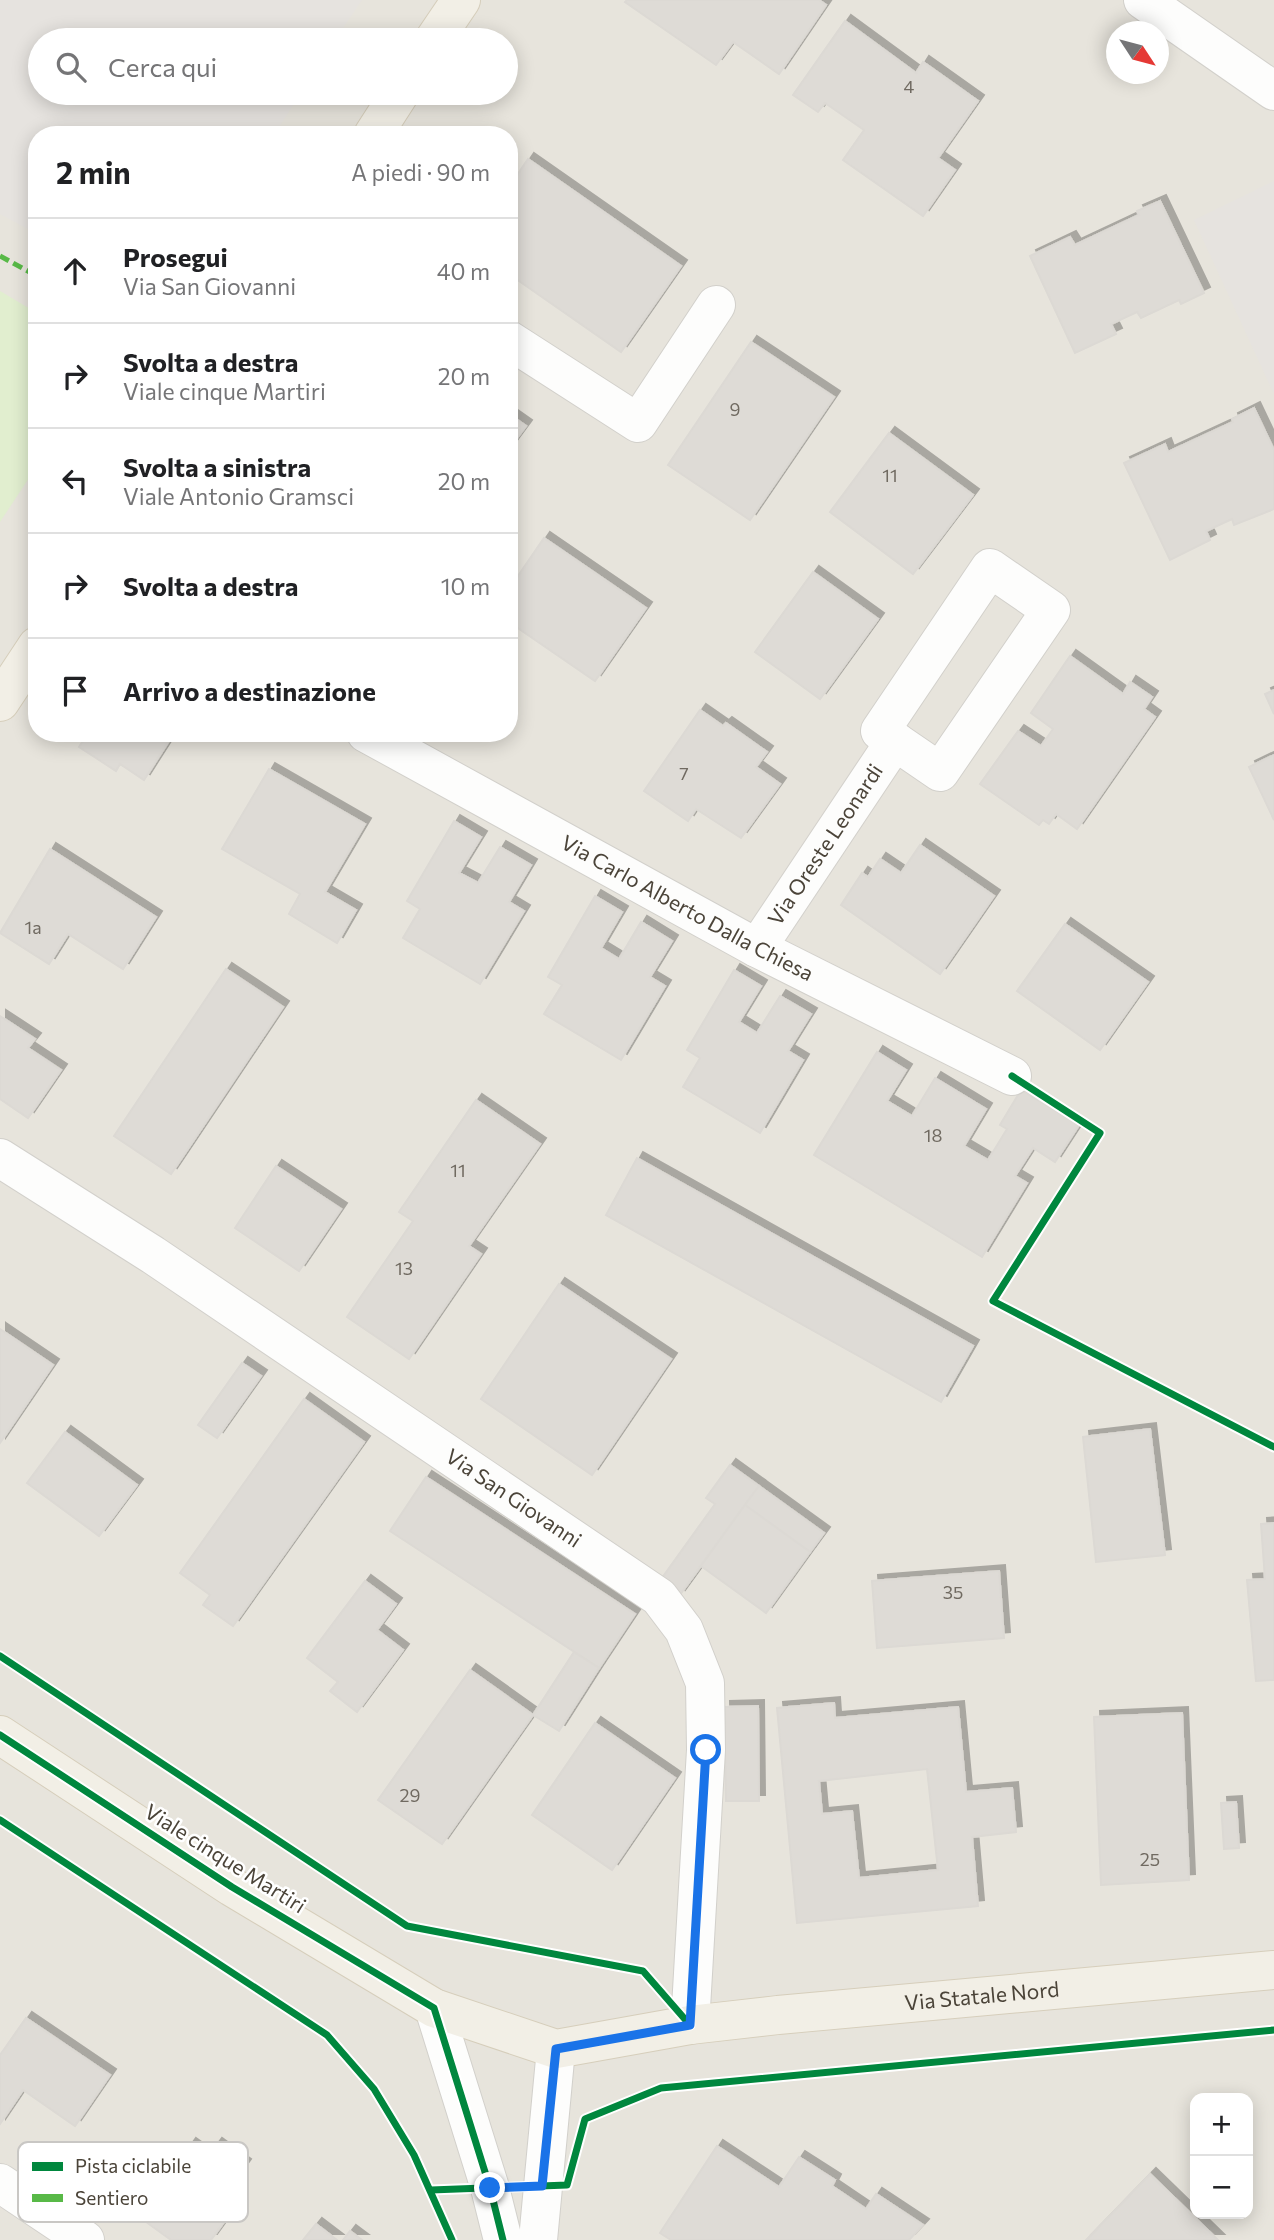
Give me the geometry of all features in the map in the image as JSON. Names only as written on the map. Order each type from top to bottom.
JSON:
[{"type":"main road","points":[[442,28],[461,0]]},
{"type":"main road","points":[[379,126],[392,105]]},
{"type":"main road","points":[[0,702],[28,660]]},
{"type":"main road","name":"Viale cinque Martiri","points":[[0,1735],[232,1887],[434,2008],[556,2049],[690,2025]]},
{"type":"main road","name":"Via Statale Nord","points":[[690,2025],[1274,1970]]},
{"type":"street","points":[[1143,0],[1274,91]]},
{"type":"street","points":[[518,346],[638,423],[716,305]]},
{"type":"street","name":"Via Oreste Leonardi","points":[[990,568],[1051,610],[940,772],[895,741],[880,730],[990,568]]},
{"type":"street","name":"Via Oreste Leonardi","points":[[757,948],[895,741]]},
{"type":"street","name":"Via Carlo Alberto Dalla Chiesa","points":[[382,742],[757,948],[1012,1076]]},
{"type":"street","name":"Via San Giovanni","points":[[0,1158],[153,1255],[659,1597],[684,1630],[705,1683],[706,1750],[690,2025]]},
{"type":"street","points":[[434,2008],[490,2188],[503,2240]]},
{"type":"street","points":[[538,2240],[556,2049]]},
{"type":"street","points":[[0,2183],[18,2195]]},
{"type":"street","points":[[58,2222],[85,2240]]},
{"type":"shaded area","points":[[0,0],[1274,0],[1274,2240],[0,2240]]},
{"type":"shaded area","points":[[0,0],[362,0],[343,28],[28,28],[28,105],[293,105],[280,126],[28,126],[28,229],[0,214]]},
{"type":"shaded area","points":[[1274,181],[1274,394],[1194,220]]},
{"type":"green space","points":[[0,291],[28,308],[28,480],[0,522]]},
{"type":"building","points":[[819,0],[826,5],[779,74],[733,42],[716,65],[625,2]]},
{"type":"building","points":[[845,21],[916,73],[923,62],[978,101],[938,158],[955,170],[923,216],[843,160],[864,130],[825,103],[818,112],[793,95]]},
{"type":"building","points":[[528,159],[681,266],[621,352],[518,280],[518,174]]},
{"type":"building","points":[[1160,201],[1204,293],[1181,304],[1179,300],[1141,318],[1137,312],[1111,324],[1116,334],[1075,353],[1030,256],[1070,237],[1075,245],[1139,215],[1137,211]]},
{"type":"building","points":[[751,342],[834,397],[750,520],[668,465]]},
{"type":"building","points":[[1254,408],[1274,450],[1274,509],[1234,525],[1232,519],[1206,531],[1210,540],[1170,560],[1124,463],[1165,444],[1168,452],[1233,422],[1232,419]]},
{"type":"building","points":[[518,420],[526,426],[518,437]]},
{"type":"building","points":[[889,433],[973,495],[913,574],[830,512]]},
{"type":"building","points":[[544,538],[646,608],[595,681],[518,628],[518,576]]},
{"type":"building","points":[[813,572],[878,619],[820,699],[755,652]]},
{"type":"building","points":[[1070,656],[1123,694],[1130,682],[1152,697],[1144,709],[1155,717],[1077,829],[1056,814],[1049,824],[1043,820],[1039,825],[980,784],[1018,731],[1041,746],[1053,729],[1031,713]]},
{"type":"building","points":[[1274,690],[1274,714],[1265,694]]},
{"type":"building","points":[[700,710],[723,726],[726,723],[767,752],[756,767],[780,784],[741,838],[696,809],[688,821],[644,791]]},
{"type":"building","points":[[82,742],[168,742],[144,780],[120,764],[116,771],[79,747]]},
{"type":"building","points":[[1274,755],[1274,820],[1249,767]]},
{"type":"building","points":[[269,769],[365,824],[325,892],[356,910],[337,943],[289,914],[300,894],[222,849]]},
{"type":"building","points":[[454,821],[481,837],[459,873],[478,883],[500,847],[531,865],[509,902],[524,911],[480,984],[403,938],[420,909],[407,901]]},
{"type":"building","points":[[920,845],[994,896],[940,974],[841,905],[862,873],[868,877],[880,859],[901,873]]},
{"type":"building","points":[[50,849],[156,917],[123,969],[68,934],[49,964],[0,933]]},
{"type":"building","points":[[595,896],[622,912],[601,948],[619,959],[641,922],[672,941],[650,977],[665,986],[621,1060],[544,1014],[562,985],[548,977]]},
{"type":"building","points":[[1065,924],[1148,982],[1100,1050],[1017,991]]},
{"type":"building","points":[[226,969],[283,1007],[171,1174],[114,1136]]},
{"type":"building","points":[[734,970],[761,986],[739,1022],[757,1033],[780,996],[811,1014],[788,1051],[803,1060],[760,1133],[683,1087],[700,1058],[687,1050]]},
{"type":"building","points":[[0,1016],[35,1039],[28,1048],[61,1070],[28,1118],[0,1099]]},
{"type":"building","points":[[877,1052],[906,1070],[887,1101],[912,1116],[935,1078],[986,1109],[964,1146],[988,1160],[1007,1129],[1000,1125],[1021,1090],[1079,1125],[1055,1162],[1033,1148],[1015,1176],[1027,1183],[982,1257],[814,1155]]},
{"type":"building","points":[[476,1100],[540,1144],[469,1246],[481,1254],[409,1359],[347,1317],[413,1221],[399,1212]]},
{"type":"building","points":[[637,1158],[973,1346],[941,1402],[606,1215]]},
{"type":"building","points":[[276,1166],[341,1209],[299,1271],[235,1228]]},
{"type":"building","points":[[559,1284],[671,1359],[592,1475],[481,1399]]},
{"type":"building","points":[[0,1329],[53,1365],[0,1443]]},
{"type":"building","points":[[242,1363],[261,1376],[217,1438],[198,1425]]},
{"type":"building","points":[[304,1399],[364,1442],[233,1626],[203,1605],[210,1595],[180,1573]]},
{"type":"building","points":[[1150,1429],[1165,1555],[1096,1562],[1083,1437]]},
{"type":"building","points":[[65,1432],[137,1485],[99,1536],[27,1483]]},
{"type":"building","points":[[730,1465],[759,1486],[679,1596],[659,1582],[715,1504],[706,1498]]},
{"type":"building","points":[[426,1477],[635,1614],[599,1668],[390,1531]]},
{"type":"building","points":[[759,1486],[824,1533],[810,1552],[745,1505]]},
{"type":"building","points":[[745,1505],[810,1552],[766,1613],[701,1566]]},
{"type":"building","points":[[1274,1523],[1274,1680],[1256,1681],[1247,1580],[1265,1579],[1261,1524]]},
{"type":"building","points":[[999,1571],[1004,1638],[877,1648],[872,1581]]},
{"type":"building","points":[[365,1581],[396,1604],[377,1630],[403,1650],[357,1712],[330,1691],[338,1682],[307,1658]]},
{"type":"building","points":[[574,1652],[599,1668],[559,1731],[533,1715]]},
{"type":"building","points":[[470,1670],[533,1715],[442,1844],[378,1800]]},
{"type":"building","points":[[834,1703],[835,1718],[958,1707],[966,1792],[1012,1788],[1016,1832],[972,1837],[978,1906],[797,1923],[777,1708]],"holes":[[[927,1769],[938,1870],[859,1878],[852,1811],[822,1814],[819,1781]]]},
{"type":"building","points":[[758,1706],[759,1801],[726,1801],[724,1707]]},
{"type":"building","points":[[1182,1713],[1189,1880],[1101,1885],[1094,1717]]},
{"type":"building","points":[[595,1723],[675,1778],[612,1870],[532,1815]]},
{"type":"building","points":[[1236,1802],[1239,1848],[1224,1849],[1221,1803]]},
{"type":"building","points":[[26,2018],[110,2075],[75,2126],[23,2090],[0,2124],[0,2055]]},
{"type":"building","points":[[717,2146],[779,2187],[799,2157],[835,2180],[832,2186],[866,2209],[876,2194],[923,2225],[909,2240],[671,2240],[660,2233]]},
{"type":"building","points":[[1150,2174],[1190,2213],[1190,2219],[1196,2219],[1218,2240],[1086,2240]]},
{"type":"building","points":[[146,2222],[224,2222],[211,2240],[171,2240]]},
{"type":"building","points":[[316,2224],[337,2240],[303,2240]]},
{"type":"building","points":[[350,2231],[362,2240],[343,2240]]},
{"type":"marked path","points":[[0,256],[28,271]]},
{"type":"cycle path","points":[[1012,1076],[1100,1133],[993,1301],[1274,1447]]},
{"type":"cycle path","points":[[0,1656],[407,1926],[643,1971],[690,2025]]},
{"type":"cycle path","points":[[0,1735],[232,1887],[434,2008],[490,2188],[503,2240]]},
{"type":"cycle path","points":[[0,1820],[327,2035],[374,2089],[414,2155],[452,2240]]},
{"type":"cycle path","points":[[431,2190],[567,2185],[585,2119],[661,2088],[1274,2030]]},
{"type":"route","points":[[490,2188],[542,2186],[556,2049],[690,2025],[706,1750]]}]
